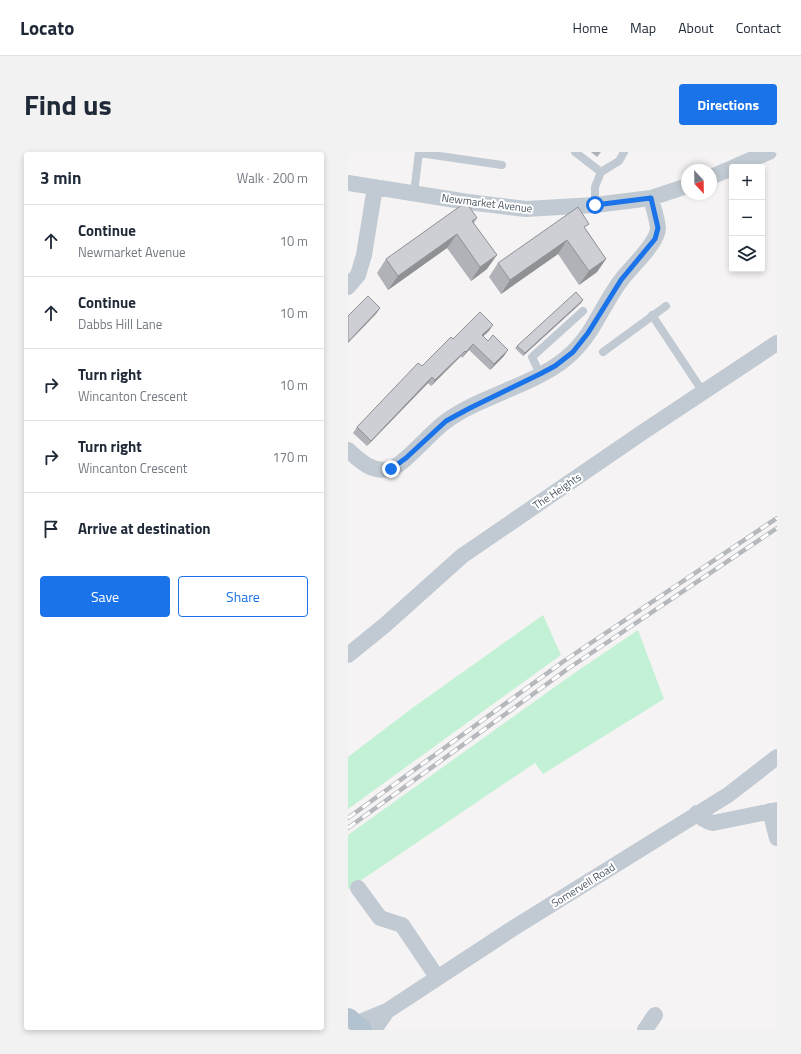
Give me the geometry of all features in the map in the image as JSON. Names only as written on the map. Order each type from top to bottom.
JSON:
[{"type":"street","points":[[740,164],[769,152]]},
{"type":"street","points":[[717,174],[729,169]]},
{"type":"street","name":"Newmarket Avenue","points":[[348,183],[468,202],[526,209],[595,205],[651,198],[681,188]]},
{"type":"street","points":[[348,287],[358,275],[364,255],[375,187]]},
{"type":"street","points":[[348,450],[367,466],[376,470],[391,469],[406,458],[446,421],[555,366],[573,352],[588,333],[621,280],[655,239],[658,228],[651,198]]},
{"type":"street","name":"The Heights","points":[[348,655],[385,625],[462,556],[777,342]]},
{"type":"street","name":"Somervell Road","points":[[358,1027],[375,1015],[387,1011],[437,977],[775,764]]},
{"type":"street","points":[[697,813],[708,822],[713,823],[773,810],[777,838]]},
{"type":"street","points":[[358,888],[380,918],[402,925],[437,977]]},
{"type":"street","points":[[645,1030],[655,1015]]},
{"type":"lane","points":[[575,152],[601,172]]},
{"type":"lane","points":[[595,205],[595,187],[601,172],[619,161],[624,152]]},
{"type":"lane","points":[[414,193],[419,153],[502,165]]},
{"type":"lane","points":[[603,352],[666,306]]},
{"type":"lane","points":[[540,374],[532,357],[583,311]]},
{"type":"lane","points":[[652,316],[704,392]]},
{"type":"green space","points":[[543,615],[561,655],[348,809],[348,757],[411,709]]},
{"type":"green space","points":[[638,630],[664,699],[543,774],[535,763],[348,889],[348,835],[573,674]]},
{"type":"building","points":[[466,202],[477,218],[472,221],[497,255],[480,267],[457,234],[398,276],[386,259]]},
{"type":"building","points":[[578,207],[589,224],[584,227],[606,259],[589,271],[567,240],[510,280],[498,263]]},
{"type":"building","points":[[576,292],[583,300],[525,353],[517,346]]},
{"type":"building","points":[[368,296],[380,308],[348,342],[348,316]]},
{"type":"building","points":[[480,312],[493,325],[482,335],[488,341],[493,335],[508,350],[494,364],[473,344],[435,380],[432,377],[371,441],[357,427],[418,363],[422,366],[451,337],[453,339]]},
{"type":"railway","points":[[348,818],[564,661],[777,518]]},
{"type":"railway","points":[[348,828],[569,668],[777,528]]},
{"type":"route","points":[[391,469],[406,458],[446,421],[555,366],[573,352],[588,333],[621,280],[655,239],[658,228],[651,198],[595,205]]}]
